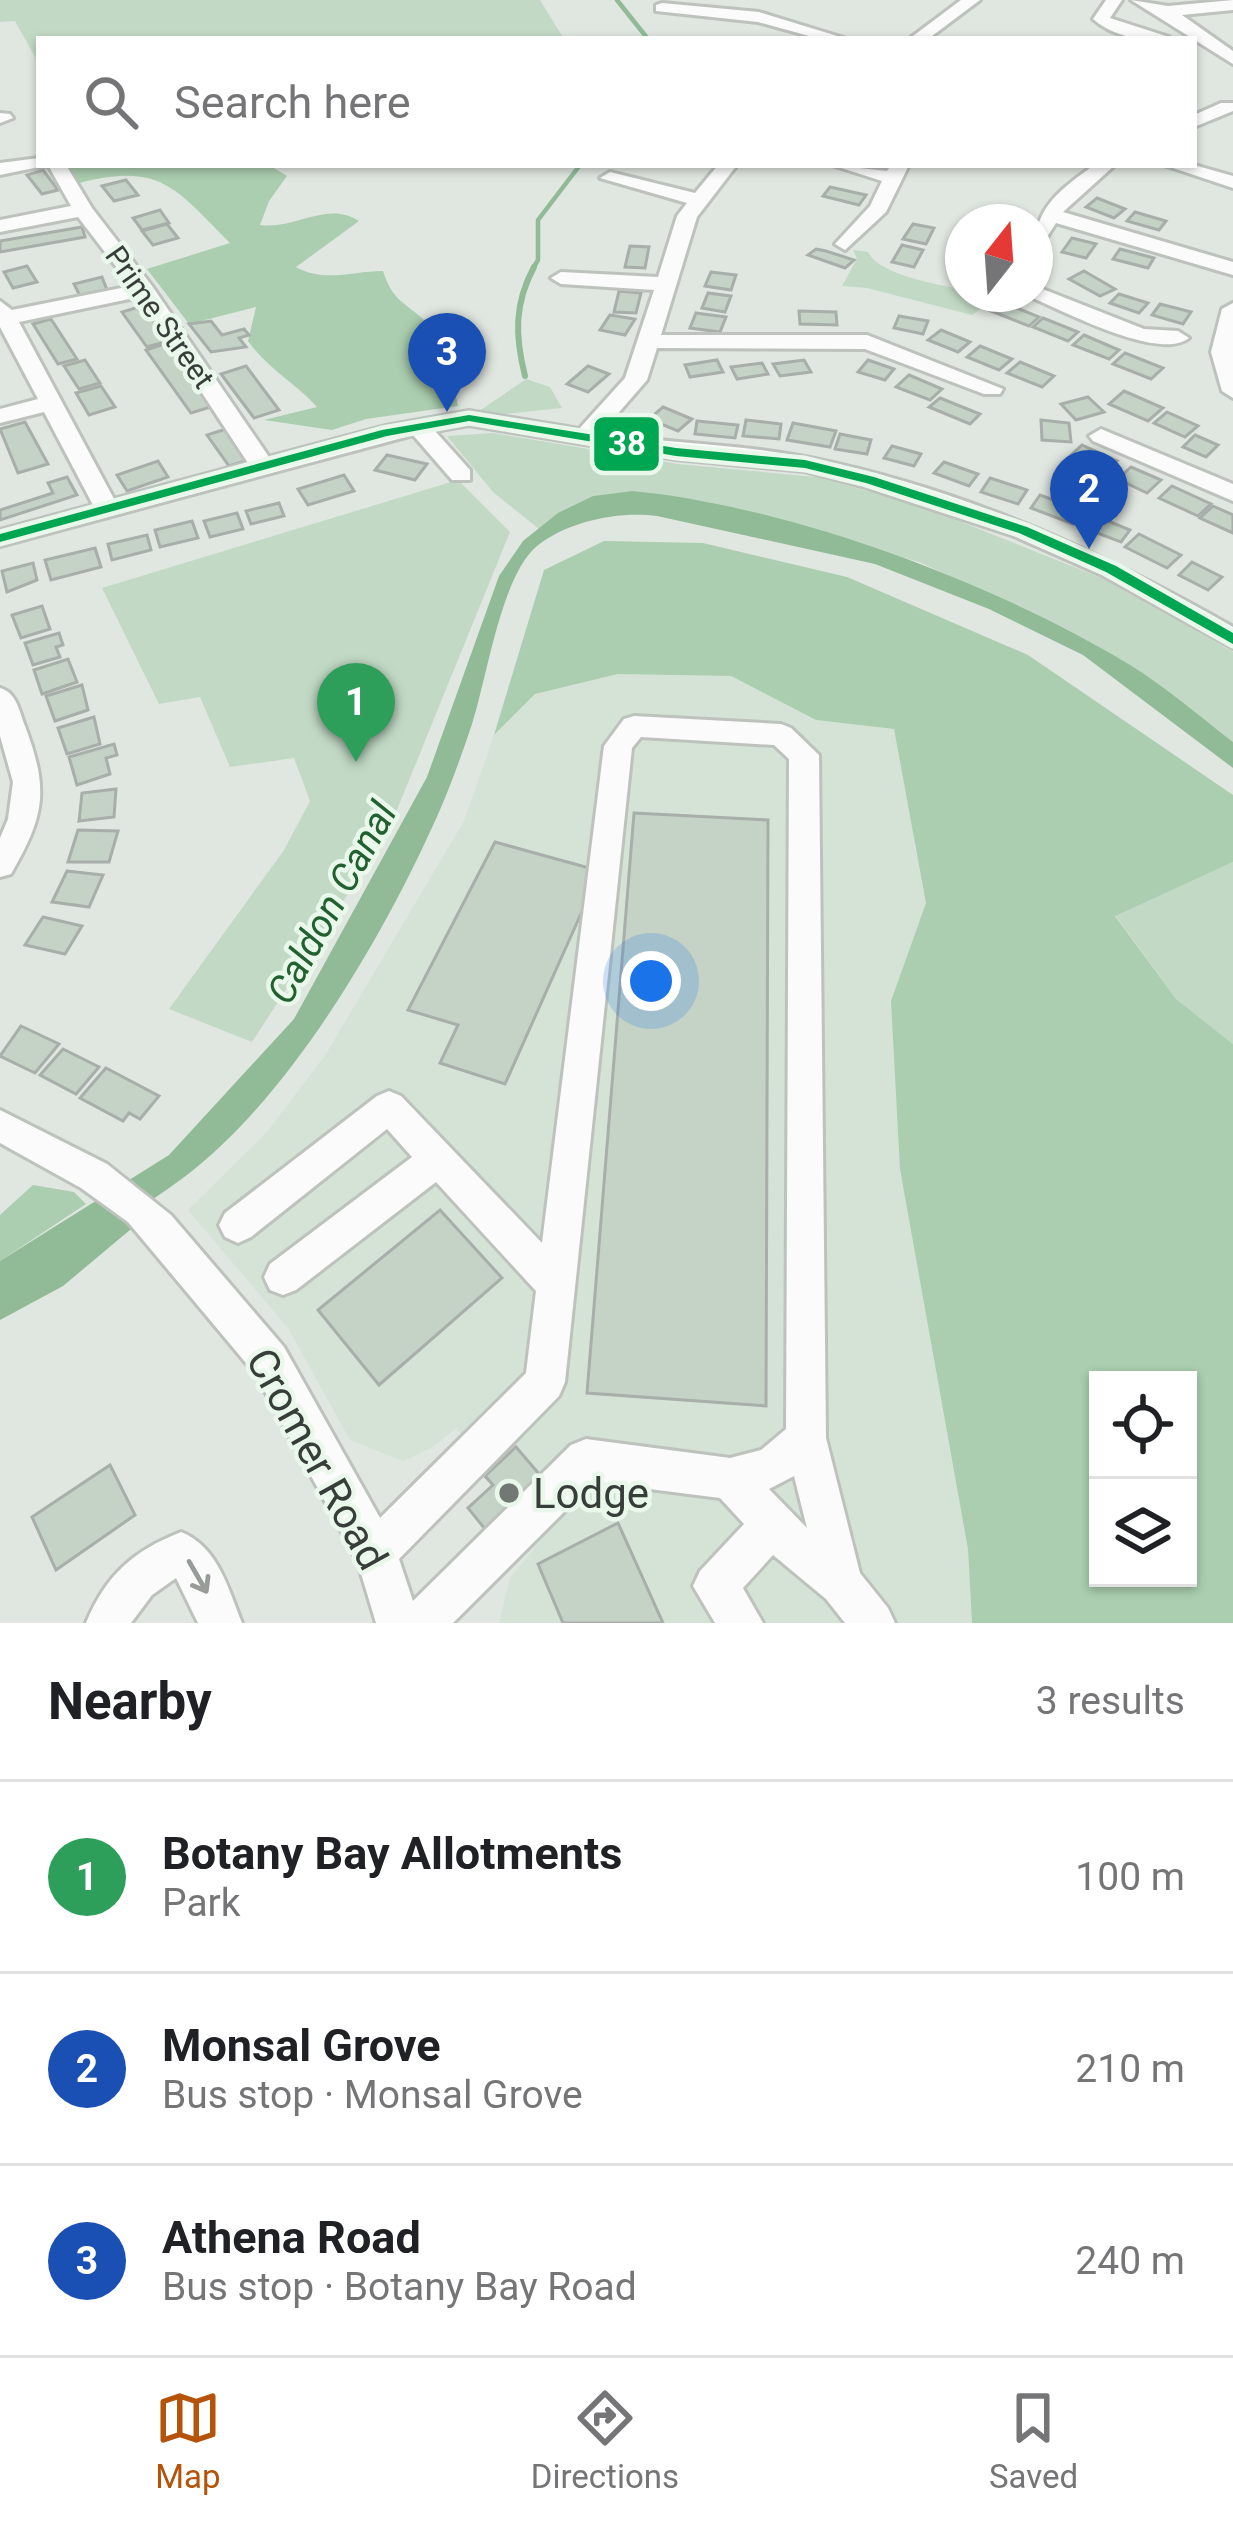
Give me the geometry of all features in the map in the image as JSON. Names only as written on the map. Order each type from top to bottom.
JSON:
[{"type":"street","points":[[920,36],[972,0]]},
{"type":"street","points":[[1114,0],[1101,19],[1117,29],[1163,36]]},
{"type":"street","points":[[1139,0],[1166,11],[1233,59]]},
{"type":"street","points":[[1166,11],[1233,4]]},
{"type":"street","points":[[662,8],[759,17],[828,36]]},
{"type":"street","points":[[741,32],[759,17]]},
{"type":"street","points":[[1197,120],[1218,107]]},
{"type":"street","points":[[0,170],[36,164]]},
{"type":"street","name":"Prime Street","points":[[59,168],[83,210],[145,290],[259,460]]},
{"type":"street","points":[[586,435],[636,380],[687,216],[725,168]]},
{"type":"street","points":[[1053,213],[1080,180],[1101,168]]},
{"type":"street","points":[[1184,168],[1233,182]]},
{"type":"street","points":[[855,241],[896,171]]},
{"type":"street","points":[[621,186],[698,200]]},
{"type":"street","points":[[0,226],[83,210]]},
{"type":"street","points":[[1053,216],[1233,269]]},
{"type":"street","points":[[568,283],[667,284]]},
{"type":"street","points":[[108,510],[2,315],[145,290]]},
{"type":"street","points":[[1053,299],[1140,335],[1165,340]]},
{"type":"street","points":[[1231,317],[1222,352],[1233,391]]},
{"type":"street","points":[[651,341],[867,342],[979,388]]},
{"type":"street","points":[[0,416],[50,403]]},
{"type":"street","points":[[0,538],[108,510],[259,460],[469,418],[676,452],[805,464],[934,498],[1111,569],[1233,639]]},
{"type":"street","points":[[418,426],[461,475]]},
{"type":"street","points":[[1116,438],[1233,493]]},
{"type":"street","points":[[0,698],[30,784],[30,806],[0,866]]},
{"type":"street","points":[[376,1552],[545,1382],[617,746],[634,726],[781,735],[804,755],[806,1438],[841,1583]]},
{"type":"street","points":[[238,1225],[389,1107],[555,1284]]},
{"type":"street","name":"Cromer Road","points":[[0,1126],[104,1185],[162,1229],[168,1244],[270,1360],[376,1552],[398,1623]]},
{"type":"street","points":[[283,1277],[438,1159]]},
{"type":"street","points":[[422,1623],[586,1460],[730,1479],[772,1468],[806,1438]]},
{"type":"street","points":[[730,1479],[841,1583],[873,1623]]},
{"type":"street","points":[[741,1623],[715,1586],[773,1524]]},
{"type":"street","points":[[108,1623],[118,1600],[147,1566],[181,1553],[197,1568],[220,1623]]},
{"type":"shaded area","points":[[0,0],[540,0],[562,36],[36,36],[36,59],[15,21],[0,22]]},
{"type":"shaded area","points":[[274,168],[287,176],[269,201],[260,225],[335,213],[359,221],[296,267],[328,275],[383,271],[398,299],[426,321],[438,338],[450,366],[458,406],[366,419],[332,430],[264,420],[317,407],[248,341],[256,307],[189,324],[147,269],[230,243],[165,184],[129,176],[79,183],[69,169]]},
{"type":"shaded area","points":[[853,250],[868,252],[884,267],[945,286],[945,308],[842,286],[857,259]]},
{"type":"shaded area","points":[[526,379],[550,387],[562,408],[469,418]]},
{"type":"shaded area","points":[[493,433],[678,464],[816,477],[919,505],[1114,583],[1233,652],[1233,742],[1132,667],[1047,620],[919,562],[707,502],[632,491],[593,496],[539,529],[493,492],[447,436]]},
{"type":"shaded area","points":[[451,482],[461,483],[510,532],[388,832],[252,1042],[169,1009],[284,850],[310,801],[294,758],[230,767],[200,697],[159,704],[102,588]]},
{"type":"shaded area","points":[[632,491],[693,499],[823,531],[1017,605],[1130,665],[1169,692],[1233,742],[1233,768],[1083,655],[989,609],[875,564],[657,516],[611,517],[563,530],[524,560],[505,603],[472,724],[441,807],[383,926],[292,1066],[221,1146],[183,1178],[17,1289],[0,1314],[0,1261],[169,1155],[294,1019],[427,777],[499,576],[523,541],[558,513],[593,496]]},
{"type":"shaded area","points":[[604,541],[703,543],[847,577],[1028,655],[1233,795],[1233,862],[1115,916],[1176,999],[1233,1044],[1233,1623],[972,1623],[968,1549],[900,1169],[891,1001],[926,903],[894,729],[816,720],[731,676],[618,674],[535,694],[494,735],[544,570]]},
{"type":"shaded area","points":[[618,674],[731,676],[816,720],[894,729],[926,903],[891,1001],[968,1549],[972,1623],[499,1623],[510,1578],[544,1536],[456,1428],[433,1447],[403,1461],[350,1440],[288,1328],[188,1210],[267,1132],[326,1054],[464,821],[494,735],[535,694]]},
{"type":"shaded area","points":[[1233,862],[1233,1044],[1176,999],[1115,915]]},
{"type":"shaded area","points":[[33,1185],[74,1192],[86,1204],[0,1261],[0,1215]]},
{"type":"building","points":[[43,170],[58,190],[42,194],[27,175]]},
{"type":"building","points":[[126,180],[138,195],[114,201],[102,186]]},
{"type":"building","points":[[830,187],[866,195],[859,205],[823,196]]},
{"type":"building","points":[[1097,198],[1125,209],[1114,218],[1086,207]]},
{"type":"building","points":[[160,210],[169,223],[142,230],[133,218]]},
{"type":"building","points":[[1135,212],[1166,221],[1159,230],[1127,221]]},
{"type":"building","points":[[167,224],[178,238],[153,245],[142,231]]},
{"type":"building","points":[[913,224],[934,228],[926,244],[903,239]]},
{"type":"building","points":[[82,227],[85,237],[0,252],[0,241]]},
{"type":"building","points":[[1072,238],[1096,244],[1086,258],[1062,252]]},
{"type":"building","points":[[902,245],[923,250],[914,267],[892,262]]},
{"type":"building","points":[[630,246],[649,247],[645,268],[625,267]]},
{"type":"building","points":[[816,249],[854,260],[845,268],[808,255]]},
{"type":"building","points":[[1120,249],[1154,258],[1148,268],[1113,259]]},
{"type":"building","points":[[27,266],[37,282],[13,288],[4,272]]},
{"type":"building","points":[[1084,271],[1115,289],[1100,296],[1069,279]]},
{"type":"building","points":[[711,272],[736,275],[731,290],[705,286]]},
{"type":"building","points":[[102,277],[107,290],[80,296],[74,284]]},
{"type":"building","points":[[619,291],[641,293],[636,313],[614,312]]},
{"type":"building","points":[[708,293],[731,296],[725,312],[702,308]]},
{"type":"building","points":[[1119,294],[1148,303],[1139,313],[1110,303]]},
{"type":"building","points":[[1160,304],[1191,312],[1183,324],[1152,315]]},
{"type":"building","points":[[142,306],[168,341],[147,347],[122,312]]},
{"type":"building","points":[[799,311],[836,312],[837,325],[800,324]]},
{"type":"building","points":[[994,312],[1027,312],[1039,317],[1029,326]]},
{"type":"building","points":[[696,313],[726,317],[720,332],[690,328]]},
{"type":"building","points":[[610,315],[635,319],[625,335],[600,330]]},
{"type":"building","points":[[899,316],[928,321],[923,334],[894,328]]},
{"type":"building","points":[[1043,318],[1078,332],[1068,341],[1033,327]]},
{"type":"building","points":[[51,319],[77,359],[58,364],[33,324]]},
{"type":"building","points":[[211,321],[222,335],[244,329],[249,335],[239,338],[246,347],[211,352],[189,324]]},
{"type":"building","points":[[941,330],[970,342],[958,352],[928,340]]},
{"type":"building","points":[[1084,335],[1119,350],[1109,359],[1073,345]]},
{"type":"building","points":[[168,343],[214,406],[191,413],[146,350]]},
{"type":"building","points":[[980,346],[1012,359],[999,370],[967,357]]},
{"type":"building","points":[[1125,353],[1163,368],[1151,379],[1113,364]]},
{"type":"building","points":[[85,360],[100,383],[79,389],[64,366]]},
{"type":"building","points":[[717,360],[723,372],[690,377],[685,365]]},
{"type":"building","points":[[804,360],[811,372],[780,376],[773,364]]},
{"type":"building","points":[[868,360],[894,369],[885,380],[858,372]]},
{"type":"building","points":[[1020,362],[1054,376],[1042,387],[1007,373]]},
{"type":"building","points":[[762,363],[768,374],[737,379],[731,367]]},
{"type":"building","points":[[246,366],[279,410],[254,418],[221,374]]},
{"type":"building","points":[[588,366],[609,374],[588,392],[567,384]]},
{"type":"building","points":[[909,375],[942,389],[930,400],[896,387]]},
{"type":"building","points":[[101,386],[115,407],[89,415],[76,393]]},
{"type":"building","points":[[1124,391],[1163,408],[1148,421],[1109,404]]},
{"type":"building","points":[[1088,397],[1104,412],[1076,420],[1061,404]]},
{"type":"building","points":[[940,398],[980,414],[970,424],[929,407]]},
{"type":"building","points":[[663,407],[692,419],[678,431],[649,419]]},
{"type":"building","points":[[1167,412],[1198,426],[1185,437],[1154,423]]},
{"type":"building","points":[[746,420],[781,424],[779,439],[743,436]]},
{"type":"building","points":[[1041,420],[1069,423],[1071,442],[1042,440]]},
{"type":"building","points":[[697,421],[738,425],[735,438],[695,434]]},
{"type":"building","points":[[25,422],[48,464],[18,473],[0,429]]},
{"type":"building","points":[[793,423],[836,431],[830,447],[787,440]]},
{"type":"building","points":[[229,428],[252,459],[229,466],[207,435]]},
{"type":"building","points":[[840,434],[871,440],[867,454],[835,449]]},
{"type":"building","points":[[1195,435],[1218,445],[1206,457],[1183,447]]},
{"type":"building","points":[[1082,445],[1117,461],[1105,472],[1070,456]]},
{"type":"building","points":[[892,446],[921,454],[914,466],[884,458]]},
{"type":"building","points":[[387,455],[427,464],[415,480],[375,470]]},
{"type":"building","points":[[158,461],[168,477],[127,491],[117,475]]},
{"type":"building","points":[[944,462],[978,474],[969,486],[934,473]]},
{"type":"building","points":[[1131,467],[1161,480],[1147,493],[1118,479]]},
{"type":"building","points":[[344,475],[354,491],[308,505],[298,489]]},
{"type":"building","points":[[67,477],[77,495],[0,520],[0,510],[53,493],[48,483]]},
{"type":"building","points":[[990,478],[1027,490],[1018,504],[981,492]]},
{"type":"building","points":[[1172,486],[1211,504],[1198,516],[1159,498]]},
{"type":"building","points":[[1040,495],[1082,511],[1073,524],[1031,508]]},
{"type":"building","points":[[279,503],[284,516],[251,524],[246,511]]},
{"type":"building","points":[[1213,506],[1233,515],[1233,533],[1200,518]]},
{"type":"building","points":[[237,513],[243,529],[210,537],[204,521]]},
{"type":"building","points":[[1093,515],[1130,530],[1121,542],[1084,528]]},
{"type":"building","points":[[192,521],[198,538],[160,547],[155,530]]},
{"type":"building","points":[[1139,534],[1181,555],[1167,568],[1125,547]]},
{"type":"building","points":[[147,535],[151,550],[112,560],[108,544]]},
{"type":"building","points":[[95,548],[101,567],[51,580],[45,560]]},
{"type":"building","points":[[1192,562],[1222,577],[1208,590],[1179,575]]},
{"type":"building","points":[[33,563],[37,580],[7,592],[2,571]]},
{"type":"building","points":[[42,606],[50,629],[21,638],[12,615]]},
{"type":"building","points":[[59,633],[60,657],[33,665],[25,643]]},
{"type":"building","points":[[68,659],[77,682],[42,694],[34,670]]},
{"type":"building","points":[[82,685],[88,710],[55,721],[46,696]]},
{"type":"building","points":[[94,717],[100,744],[67,754],[58,728]]},
{"type":"building","points":[[114,744],[117,755],[106,758],[110,774],[77,785],[69,757]]},
{"type":"building","points":[[116,789],[114,817],[79,821],[82,793]]},
{"type":"building","points":[[634,813],[768,820],[766,1406],[587,1393]]},
{"type":"building","points":[[78,830],[118,831],[109,862],[68,862]]},
{"type":"building","points":[[495,842],[600,871],[505,1084],[440,1063],[458,1025],[408,1010]]},
{"type":"building","points":[[67,871],[103,875],[89,907],[52,902]]},
{"type":"building","points":[[43,917],[82,926],[65,954],[25,945]]},
{"type":"building","points":[[21,1026],[59,1044],[35,1073],[0,1056]]},
{"type":"building","points":[[63,1049],[99,1067],[76,1094],[40,1075]]},
{"type":"building","points":[[106,1068],[159,1096],[140,1119],[129,1113],[123,1121],[80,1098]]},
{"type":"building","points":[[440,1210],[502,1278],[379,1385],[318,1310]]},
{"type":"building","name":"Lodge","points":[[516,1447],[546,1482],[518,1510],[512,1502],[485,1529],[468,1508],[493,1485],[485,1476]]},
{"type":"building","points":[[110,1465],[135,1515],[56,1570],[32,1517]]},
{"type":"building","points":[[618,1523],[663,1623],[563,1623],[538,1564]]},
{"type":"waterway","points":[[617,0],[646,36]]},
{"type":"waterway","points":[[532,270],[538,260],[538,220],[578,168]]},
{"type":"waterway","points":[[525,376],[518,320],[534,267]]},
{"type":"waterway","name":"Caldon Canal","points":[[0,1303],[17,1289],[51,1274],[137,1203]]},
{"type":"transit line","name":"38","points":[[0,538],[386,433],[469,418],[676,452],[805,464],[870,480],[1023,530],[1111,569],[1233,639]]},
{"type":"place","name":"Athena Road","points":[[447,412]]},
{"type":"place","name":"Monsal Grove","points":[[1089,549]]},
{"type":"place","name":"Botany Bay Allotments","points":[[356,762]]},
{"type":"place","name":"Lodge","points":[[509,1493]]}]
